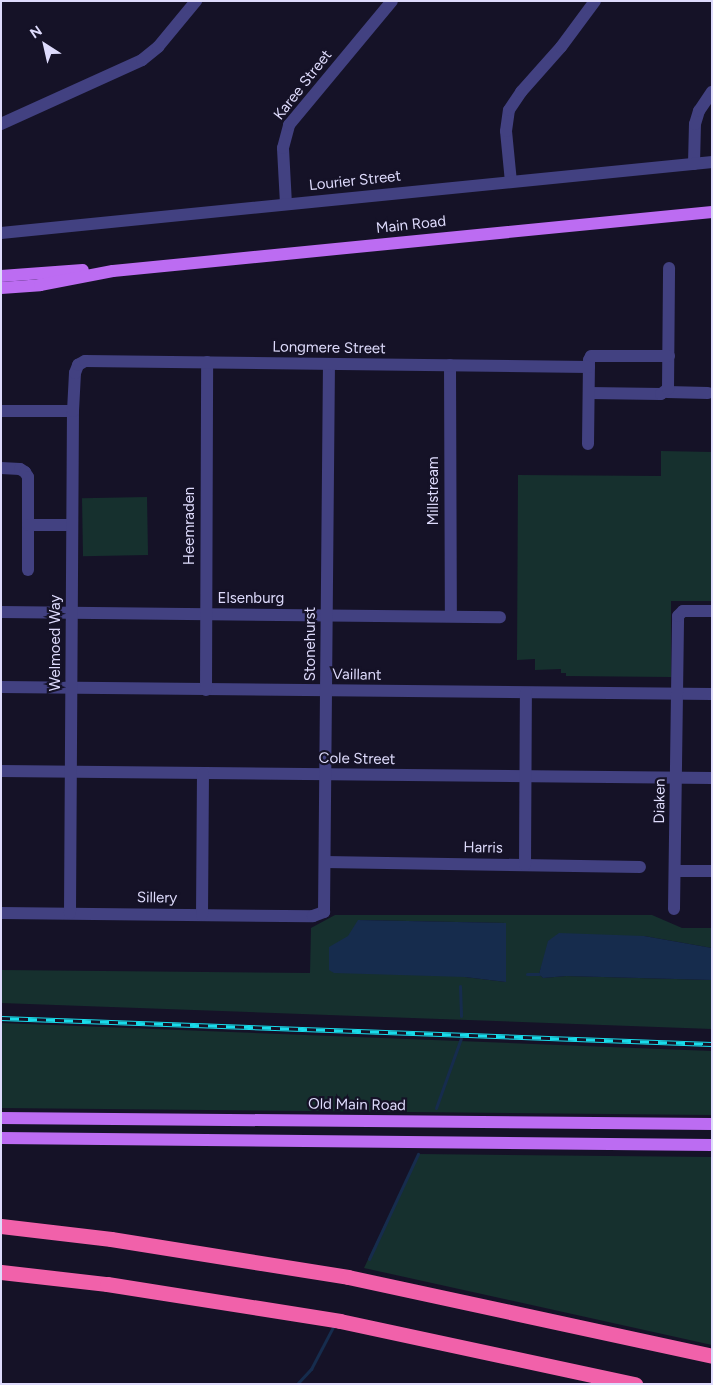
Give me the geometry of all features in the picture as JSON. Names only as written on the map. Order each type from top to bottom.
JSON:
[{"type":"highway","points":[[1,1226],[110,1239],[348,1277],[712,1356]]},
{"type":"highway","points":[[1,1272],[107,1284],[340,1321],[635,1384]]},
{"type":"main road","name":"Main Road","points":[[1,288],[40,285],[113,271],[712,212]]},
{"type":"main road","name":"Main Road","points":[[1,276],[83,270],[113,271]]},
{"type":"main road","name":"Old Main Road","points":[[1,1118],[712,1124]]},
{"type":"main road","points":[[1,1138],[712,1145]]},
{"type":"street","name":"Karee Street","points":[[286,204],[282,148],[289,125],[392,1]]},
{"type":"street","points":[[511,182],[506,131],[510,110],[521,92],[561,47],[595,1]]},
{"type":"street","points":[[1,124],[142,60],[158,47],[193,2]]},
{"type":"street","points":[[694,164],[695,124],[699,111],[712,92]]},
{"type":"street","name":"Lourier Street","points":[[1,233],[712,162]]},
{"type":"street","points":[[667,392],[669,386],[669,268]]},
{"type":"street","points":[[588,444],[590,358],[595,355],[669,356]]},
{"type":"street","name":"Longmere Street","points":[[75,373],[78,365],[86,361],[589,367]]},
{"type":"street","name":"Heemraden","points":[[206,690],[207,362]]},
{"type":"street","name":"Stonehurst","points":[[313,916],[321,914],[325,910],[329,364]]},
{"type":"street","name":"Millstream","points":[[450,365],[451,616]]},
{"type":"street","name":"Welmoed Way","points":[[70,914],[73,411],[75,373]]},
{"type":"street","points":[[589,392],[708,393]]},
{"type":"street","points":[[1,411],[73,411]]},
{"type":"street","points":[[1,468],[20,469],[27,474],[28,570]]},
{"type":"street","points":[[28,525],[72,525]]},
{"type":"street","name":"Diaken","points":[[674,909],[678,614],[684,611],[712,611]]},
{"type":"street","name":"Elsenburg","points":[[1,612],[500,617]]},
{"type":"street","name":"Vaillant","points":[[1,687],[712,694]]},
{"type":"street","points":[[525,865],[526,693]]},
{"type":"street","name":"Cole Street","points":[[1,771],[525,778],[712,778]]},
{"type":"street","points":[[202,915],[203,774]]},
{"type":"street","name":"Harris","points":[[325,862],[640,867]]},
{"type":"street","points":[[675,871],[712,871]]},
{"type":"street","name":"Sillery","points":[[1,913],[313,916]]},
{"type":"green space","points":[[661,451],[712,452],[712,601],[671,601],[671,677],[566,676],[566,673],[561,673],[561,669],[535,670],[535,659],[517,660],[518,475],[661,476]]},
{"type":"green space","points":[[147,497],[148,555],[83,556],[82,498]]},
{"type":"green space","points":[[335,915],[652,915],[682,928],[712,928],[712,948],[644,936],[541,968],[539,974],[543,978],[566,976],[712,980],[712,1029],[1,1003],[1,970],[310,973],[311,928]],"holes":[[[358,920],[506,923],[506,982],[465,977]]]},
{"type":"green space","points":[[1,1023],[712,1051],[712,1115],[1,1108]]},
{"type":"green space","points":[[418,1154],[712,1157],[712,1345],[364,1268]]},
{"type":"water","points":[[358,920],[506,923],[506,982],[465,977],[334,973],[329,970],[329,947],[348,936]]},
{"type":"water","points":[[559,933],[644,936],[712,948],[712,980],[566,976],[543,978],[539,974],[548,941]]},
{"type":"waterway","points":[[527,974],[539,974]]},
{"type":"waterway","points":[[460,986],[461,1016]]},
{"type":"waterway","points":[[436,1108],[461,1038]]},
{"type":"waterway","points":[[369,1259],[418,1154]]},
{"type":"waterway","points":[[297,1384],[311,1369],[333,1327]]},
{"type":"railway","points":[[1,1018],[712,1044]]}]
